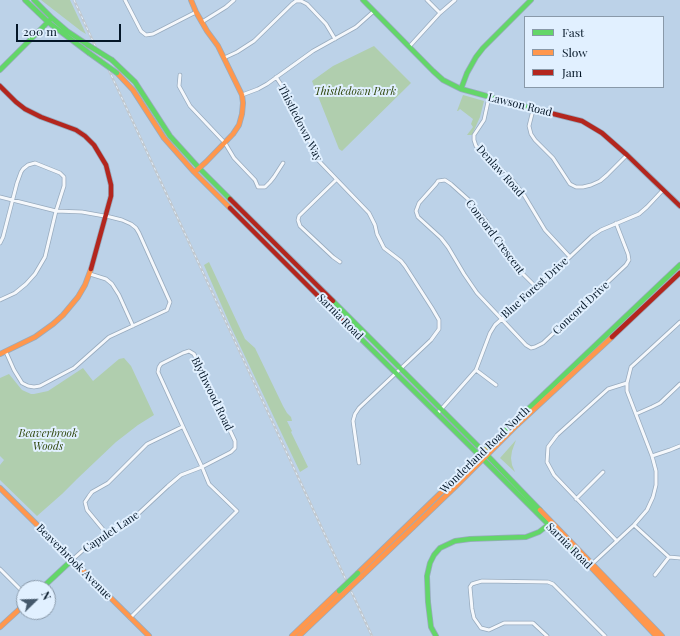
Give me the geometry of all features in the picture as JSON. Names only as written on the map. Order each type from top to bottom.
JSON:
[{"type":"main road","name":"Sarnia Road","points":[[25,0],[48,22],[117,73],[133,90],[164,138],[194,172],[436,414],[481,453],[487,456],[659,636]]},
{"type":"main road","name":"Sarnia Road","points":[[34,0],[67,31],[88,46],[112,60],[135,82],[170,136],[199,168],[400,369],[481,453],[483,459],[548,525],[591,565]]},
{"type":"main road","points":[[191,0],[207,31],[218,46],[242,95],[243,103],[239,125],[225,142],[194,172]]},
{"type":"main road","name":"Lawson Road","points":[[364,0],[433,72],[443,80],[461,89],[582,121],[602,133],[680,206]]},
{"type":"main road","points":[[461,89],[466,73],[482,48],[531,0]]},
{"type":"main road","points":[[0,70],[52,18]]},
{"type":"main road","points":[[0,86],[25,109],[41,117],[76,130],[85,136],[94,145],[106,165],[111,185],[111,196],[90,274],[78,297],[63,315],[53,324],[35,337],[0,354]]},
{"type":"main road","name":"Wonderland Road North","points":[[360,575],[481,453],[680,265]]},
{"type":"main road","name":"Wonderland Road North","points":[[292,636],[456,486],[517,425],[680,273]]},
{"type":"main road","name":"Beaverbrook Avenue","points":[[0,488],[149,636]]},
{"type":"main road","points":[[436,636],[431,627],[427,576],[430,563],[440,548],[448,543],[470,539],[526,537],[539,532],[548,525]]},
{"type":"main road","name":"Capulet Lane","points":[[51,580],[72,560]]},
{"type":"main road","name":"Wonderland Road North","points":[[299,636],[340,593]]},
{"type":"main road","points":[[0,627],[16,612]]},
{"type":"street","points":[[125,0],[140,31],[146,35],[152,34],[196,12]]},
{"type":"street","points":[[202,22],[226,7],[234,0]]},
{"type":"street","points":[[427,0],[440,14]]},
{"type":"street","points":[[409,47],[455,0]]},
{"type":"street","points":[[224,58],[237,52],[254,40],[296,1],[301,1],[307,4],[326,24],[335,39]]},
{"type":"street","points":[[242,95],[267,84],[314,51],[356,27],[374,11]]},
{"type":"street","points":[[180,75],[179,86],[190,106],[225,142],[234,158],[255,180],[258,187],[265,187],[274,178],[283,163]]},
{"type":"street","name":"Thistledown Way","points":[[276,77],[290,98],[318,160],[369,213],[384,248],[405,266],[438,320],[439,328],[431,340],[359,408],[355,414],[353,421],[359,463]]},
{"type":"street","name":"Denlaw Road","points":[[490,97],[484,120],[474,135],[476,146],[512,180],[524,195],[545,230],[570,257]]},
{"type":"street","points":[[535,109],[529,126],[531,134],[553,158],[570,184],[576,187],[583,187],[600,181],[627,155]]},
{"type":"street","points":[[0,243],[3,237],[17,183],[25,166],[38,164],[60,173],[64,177],[64,186],[56,211],[45,257],[35,274],[26,284],[0,300]]},
{"type":"street","points":[[336,180],[299,216],[298,220],[300,226],[340,262]]},
{"type":"street","name":"Concord Crescent","points":[[502,318],[477,293],[441,238],[418,217],[416,211],[419,203],[438,181],[445,180],[470,201],[486,221],[507,255],[536,288]]},
{"type":"street","name":"Blue Forest Drive","points":[[436,414],[476,370],[490,333],[502,318],[592,236],[601,230],[639,214],[663,190]]},
{"type":"street","points":[[0,197],[56,211],[82,212],[122,220],[131,224],[136,228],[170,302],[167,310],[109,337],[74,368],[40,386],[34,387],[22,383],[6,352]]},
{"type":"street","name":"Concord Drive","points":[[502,318],[526,345],[531,348],[543,343],[626,265],[629,260],[628,254],[616,223]]},
{"type":"street","points":[[90,274],[106,279],[112,284],[134,326]]},
{"type":"street","points":[[591,565],[634,525],[647,510],[653,497],[656,485],[656,471],[652,456],[627,391],[627,383],[631,367],[680,322]]},
{"type":"street","name":"Blythwood Road","points":[[130,618],[237,511],[209,484],[158,372],[161,364],[189,351],[194,354],[236,441],[235,448],[231,452],[202,467]]},
{"type":"street","points":[[476,370],[496,385]]},
{"type":"street","points":[[617,541],[554,475],[547,462],[548,447],[557,435],[608,389],[627,383]]},
{"type":"street","points":[[636,414],[652,408],[660,403],[680,384]]},
{"type":"street","points":[[106,533],[87,510],[84,502],[92,492],[108,483],[147,444],[182,427]]},
{"type":"street","points":[[652,456],[680,446]]},
{"type":"street","name":"Capulet Lane","points":[[72,560],[91,543],[139,513],[182,475],[202,467]]},
{"type":"street","points":[[576,499],[603,472]]},
{"type":"street","points":[[634,525],[669,557],[680,558]]},
{"type":"street","points":[[655,575],[669,557]]},
{"type":"street","points":[[0,569],[16,585]]},
{"type":"street","points":[[547,636],[533,623],[504,624],[489,630],[481,628],[474,618],[470,587],[472,584],[482,581],[548,582],[556,587],[605,636]]},
{"type":"green space","points":[[41,0],[70,0],[86,34],[81,31]]},
{"type":"green space","name":"Thistledown Park","points":[[374,46],[411,83],[342,151],[339,149],[312,81],[333,66]]},
{"type":"green space","points":[[463,95],[484,101],[480,117],[472,135],[467,135],[473,127],[471,124],[473,119],[460,109],[457,111]]},
{"type":"green space","points":[[209,262],[245,339],[255,348],[283,406],[291,417],[292,421],[287,421],[308,467],[300,472],[231,327],[204,265]]},
{"type":"green space","name":"Beaverbrook Woods","points":[[124,358],[131,366],[154,415],[116,442],[37,516],[0,480],[0,465],[4,460],[0,456],[0,378],[9,374],[22,390],[34,394],[48,391],[83,368],[93,381],[119,359]]},
{"type":"green space","points":[[516,440],[511,458],[515,472],[500,458]]},
{"type":"railway","points":[[74,0],[97,50],[107,66],[372,636]]},
{"type":"traffic: fast","points":[[25,0],[48,22],[89,53]]},
{"type":"traffic: fast","points":[[34,0],[67,31],[88,45]]},
{"type":"traffic: fast","points":[[363,0],[443,80],[461,89],[538,110]]},
{"type":"traffic: fast","points":[[461,89],[467,73],[483,48],[531,0]]},
{"type":"traffic: fast","points":[[0,70],[52,18]]},
{"type":"traffic: fast","points":[[88,45],[112,60]]},
{"type":"traffic: fast","points":[[89,53],[117,73]]},
{"type":"traffic: fast","points":[[112,60],[135,82],[170,136],[230,199]]},
{"type":"traffic: fast","points":[[485,450],[680,265]]},
{"type":"traffic: fast","points":[[333,301],[540,510]]},
{"type":"traffic: fast","points":[[351,329],[587,563]]},
{"type":"traffic: fast","points":[[436,636],[431,627],[427,576],[430,563],[440,548],[455,541],[470,539],[526,537],[539,532],[548,525]]},
{"type":"traffic: fast","points":[[51,580],[72,560]]},
{"type":"traffic: fast","points":[[339,591],[358,573]]},
{"type":"traffic: slow","points":[[191,0],[207,31],[218,46],[242,95],[243,103],[239,125],[233,134],[197,170]]},
{"type":"traffic: slow","points":[[117,73],[133,90],[164,138],[194,172],[230,208]]},
{"type":"traffic: slow","points":[[0,354],[35,337],[63,315],[78,297],[85,285],[91,269]]},
{"type":"traffic: slow","points":[[362,576],[517,425],[612,337]]},
{"type":"traffic: slow","points":[[358,573],[485,450]]},
{"type":"traffic: slow","points":[[0,488],[149,636]]},
{"type":"traffic: slow","points":[[540,510],[662,636]]},
{"type":"traffic: slow","points":[[587,563],[656,636]]},
{"type":"traffic: slow","points":[[342,595],[362,576]]},
{"type":"traffic: slow","points":[[292,636],[339,591]]},
{"type":"traffic: slow","points":[[299,636],[342,595]]},
{"type":"traffic: slow","points":[[0,627],[16,612]]},
{"type":"traffic: jam","points":[[0,86],[25,109],[41,117],[76,130],[85,136],[94,145],[106,165],[111,185],[111,196],[91,269]]},
{"type":"traffic: jam","points":[[538,110],[582,121],[602,133],[680,206]]},
{"type":"traffic: jam","points":[[230,199],[333,301]]},
{"type":"traffic: jam","points":[[230,208],[351,329]]},
{"type":"traffic: jam","points":[[612,337],[680,273]]}]
